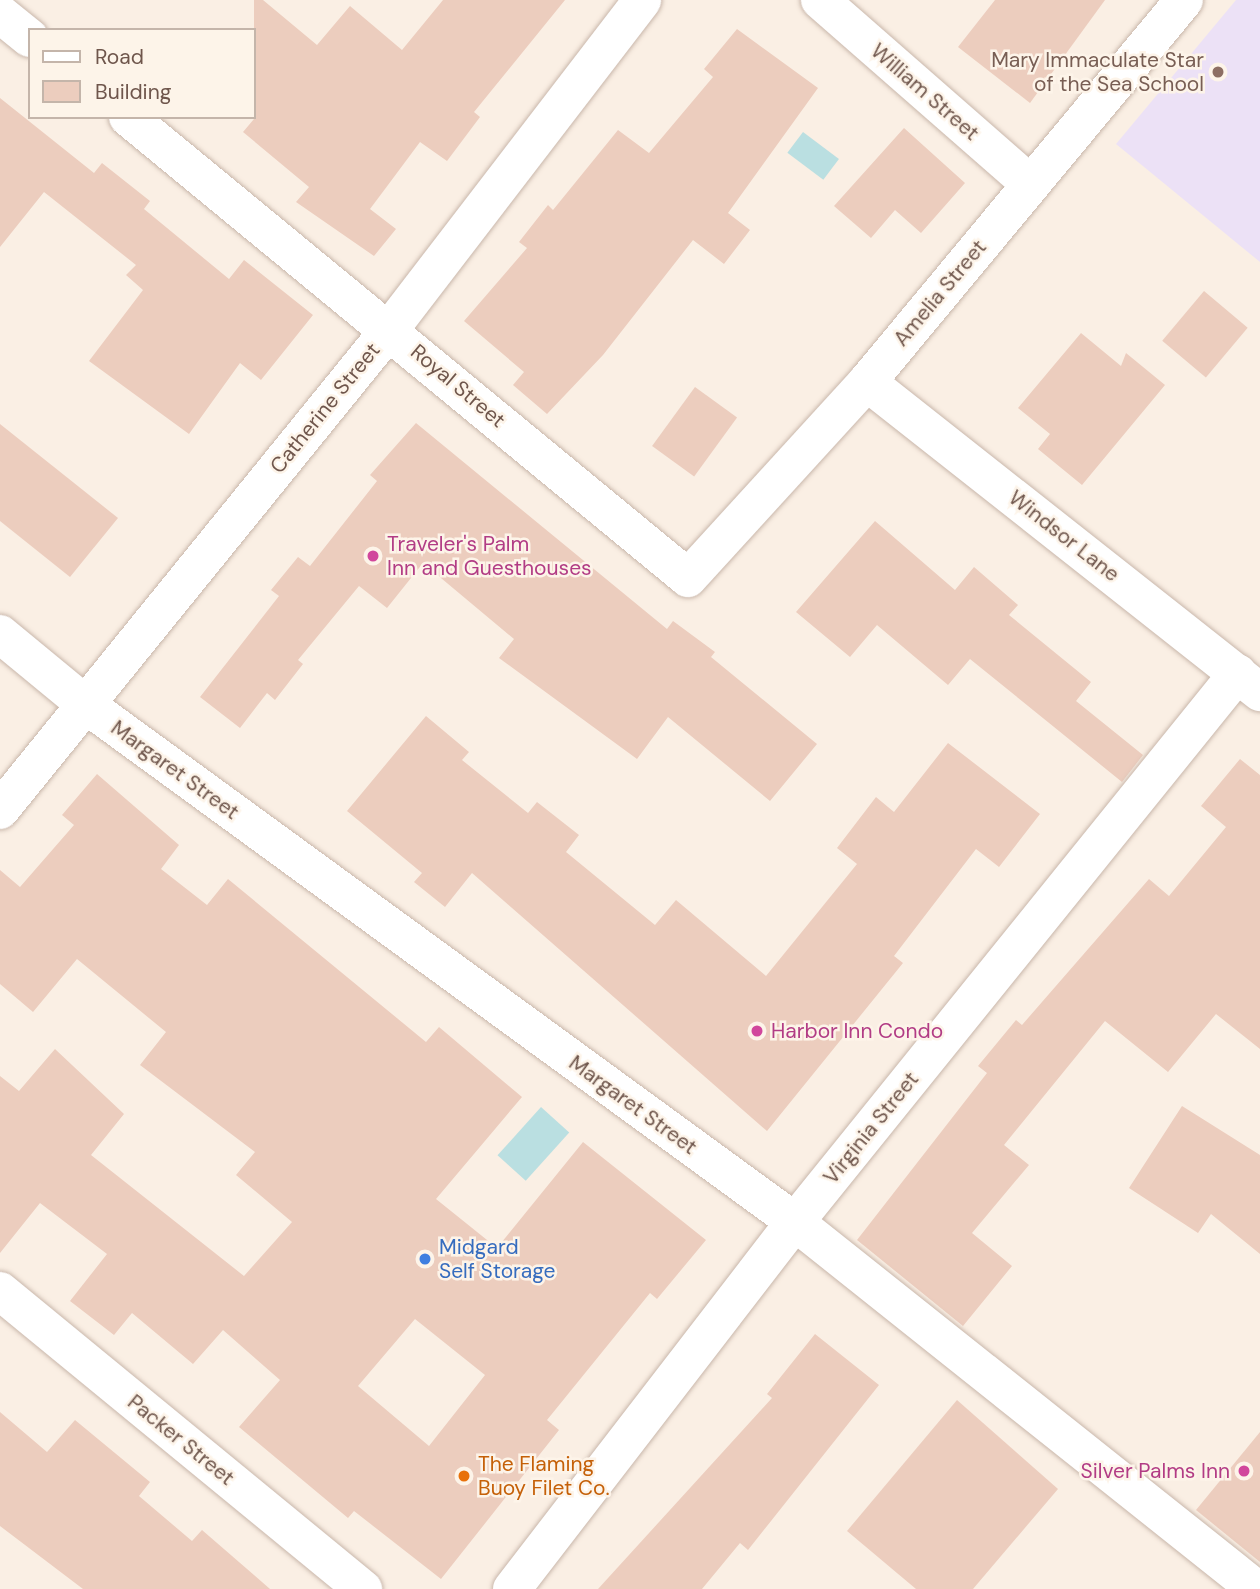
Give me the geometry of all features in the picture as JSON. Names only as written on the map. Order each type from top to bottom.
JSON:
[{"type":"street","name":"Catherine Street","points":[[0,810],[390,329],[642,0]]},
{"type":"street","name":"William Street","points":[[820,0],[1030,184]]},
{"type":"street","name":"Amelia Street","points":[[688,578],[867,382],[1184,0]]},
{"type":"street","points":[[0,14],[28,36]]},
{"type":"street","name":"Royal Street","points":[[130,119],[390,329],[688,578]]},
{"type":"street","name":"Windsor Lane","points":[[867,382],[1249,682]]},
{"type":"street","name":"Margaret Street","points":[[0,634],[85,704],[794,1223],[1256,1589]]},
{"type":"street","name":"Virginia Street","points":[[512,1589],[794,1223],[1249,682]]},
{"type":"street","name":"Packer Street","points":[[0,1292],[363,1589]]},
{"type":"shaded area","name":"Mary Immaculate Star of the Sea School","points":[[1236,0],[1260,0],[1260,262],[1116,144]]},
{"type":"water","points":[[803,132],[839,159],[823,180],[787,153]]},
{"type":"water","points":[[541,1107],[569,1132],[526,1181],[498,1155]]},
{"type":"building","points":[[254,0],[263,0],[317,45],[350,6],[402,50],[443,0],[565,0],[474,112],[480,117],[447,161],[420,142],[370,209],[396,229],[374,256],[296,202],[309,187],[243,132],[256,119]]},
{"type":"building","points":[[995,0],[1105,0],[1030,103],[958,47]]},
{"type":"building","points":[[737,29],[818,88],[728,213],[750,230],[724,264],[693,240],[603,355],[547,414],[513,385],[524,372],[464,321],[527,248],[519,242],[548,205],[553,210],[618,130],[649,153],[713,77],[704,69]]},
{"type":"building","points":[[0,98],[94,173],[102,163],[150,201],[144,209],[229,279],[244,260],[313,315],[261,380],[240,363],[189,434],[89,361],[143,290],[126,275],[136,265],[44,192],[0,247]]},
{"type":"building","points":[[904,128],[965,183],[921,233],[895,210],[871,238],[834,206]]},
{"type":"building","points":[[1204,291],[1248,328],[1206,377],[1162,341]]},
{"type":"building","points":[[1081,333],[1121,366],[1126,353],[1165,385],[1082,485],[1038,449],[1050,434],[1018,408]]},
{"type":"building","points":[[695,387],[737,418],[694,477],[652,446]]},
{"type":"building","points":[[416,423],[667,629],[673,621],[715,652],[711,657],[817,744],[770,801],[668,717],[637,759],[499,658],[514,639],[423,563],[387,608],[359,586],[298,660],[303,664],[275,700],[267,693],[240,728],[200,697],[279,596],[271,590],[298,557],[310,566],[377,481],[370,475]]},
{"type":"building","points":[[0,424],[118,518],[70,577],[0,521]]},
{"type":"building","points":[[875,521],[955,590],[974,567],[1018,605],[1009,615],[1091,682],[1076,701],[1143,755],[1122,782],[970,659],[948,685],[877,625],[850,657],[796,612]]},
{"type":"building","points":[[426,716],[469,752],[462,760],[528,813],[537,802],[579,835],[566,852],[655,925],[676,900],[766,976],[857,864],[837,848],[876,797],[894,812],[948,743],[1040,814],[999,867],[976,849],[894,956],[903,963],[767,1131],[472,873],[445,907],[414,882],[422,873],[347,811]]},
{"type":"building","points":[[1240,759],[1260,775],[1260,1049],[1216,1014],[1168,1072],[1105,1021],[1004,1145],[1029,1165],[972,1233],[1012,1266],[963,1326],[857,1240],[987,1073],[978,1066],[1016,1020],[1022,1025],[1149,879],[1169,896],[1226,827],[1201,806]]},
{"type":"building","points":[[97,774],[179,845],[161,869],[207,905],[228,879],[426,1042],[439,1027],[522,1097],[436,1199],[497,1248],[583,1142],[706,1240],[657,1299],[650,1293],[547,1420],[559,1430],[441,1579],[354,1511],[348,1518],[239,1427],[280,1380],[223,1330],[193,1364],[132,1313],[114,1335],[70,1301],[107,1254],[40,1203],[0,1253],[0,1076],[19,1091],[55,1049],[124,1114],[91,1155],[244,1276],[292,1222],[236,1175],[255,1152],[140,1065],[166,1032],[77,959],[33,1012],[0,984],[0,870],[20,887],[74,825],[62,815]],"holes":[[[415,1319],[485,1375],[429,1446],[358,1386]]]},
{"type":"building","points":[[1182,1106],[1260,1155],[1260,1254],[1211,1214],[1198,1233],[1129,1188]]},
{"type":"building","points":[[815,1334],[879,1385],[748,1550],[740,1543],[702,1589],[598,1589],[772,1398],[767,1394]]},
{"type":"building","points":[[957,1400],[1058,1489],[973,1589],[916,1589],[847,1531]]},
{"type":"building","points":[[0,1412],[47,1452],[75,1420],[150,1482],[139,1496],[192,1541],[202,1530],[270,1589],[83,1589],[0,1526]]},
{"type":"building","name":"Silver Palms Inn","points":[[1260,1432],[1260,1562],[1196,1510]]},
{"type":"place","name":"Mary Immaculate Star of the Sea School","points":[[1218,72]]},
{"type":"place","name":"Traveler's Palm Inn and Guesthouses","points":[[373,556]]},
{"type":"place","name":"Harbor Inn Condo","points":[[757,1031]]},
{"type":"place","name":"Midgard Self Storage","points":[[425,1259]]},
{"type":"place","name":"Silver Palms Inn","points":[[1244,1471]]},
{"type":"place","name":"The Flaming Buoy Filet Co.","points":[[464,1476]]}]
